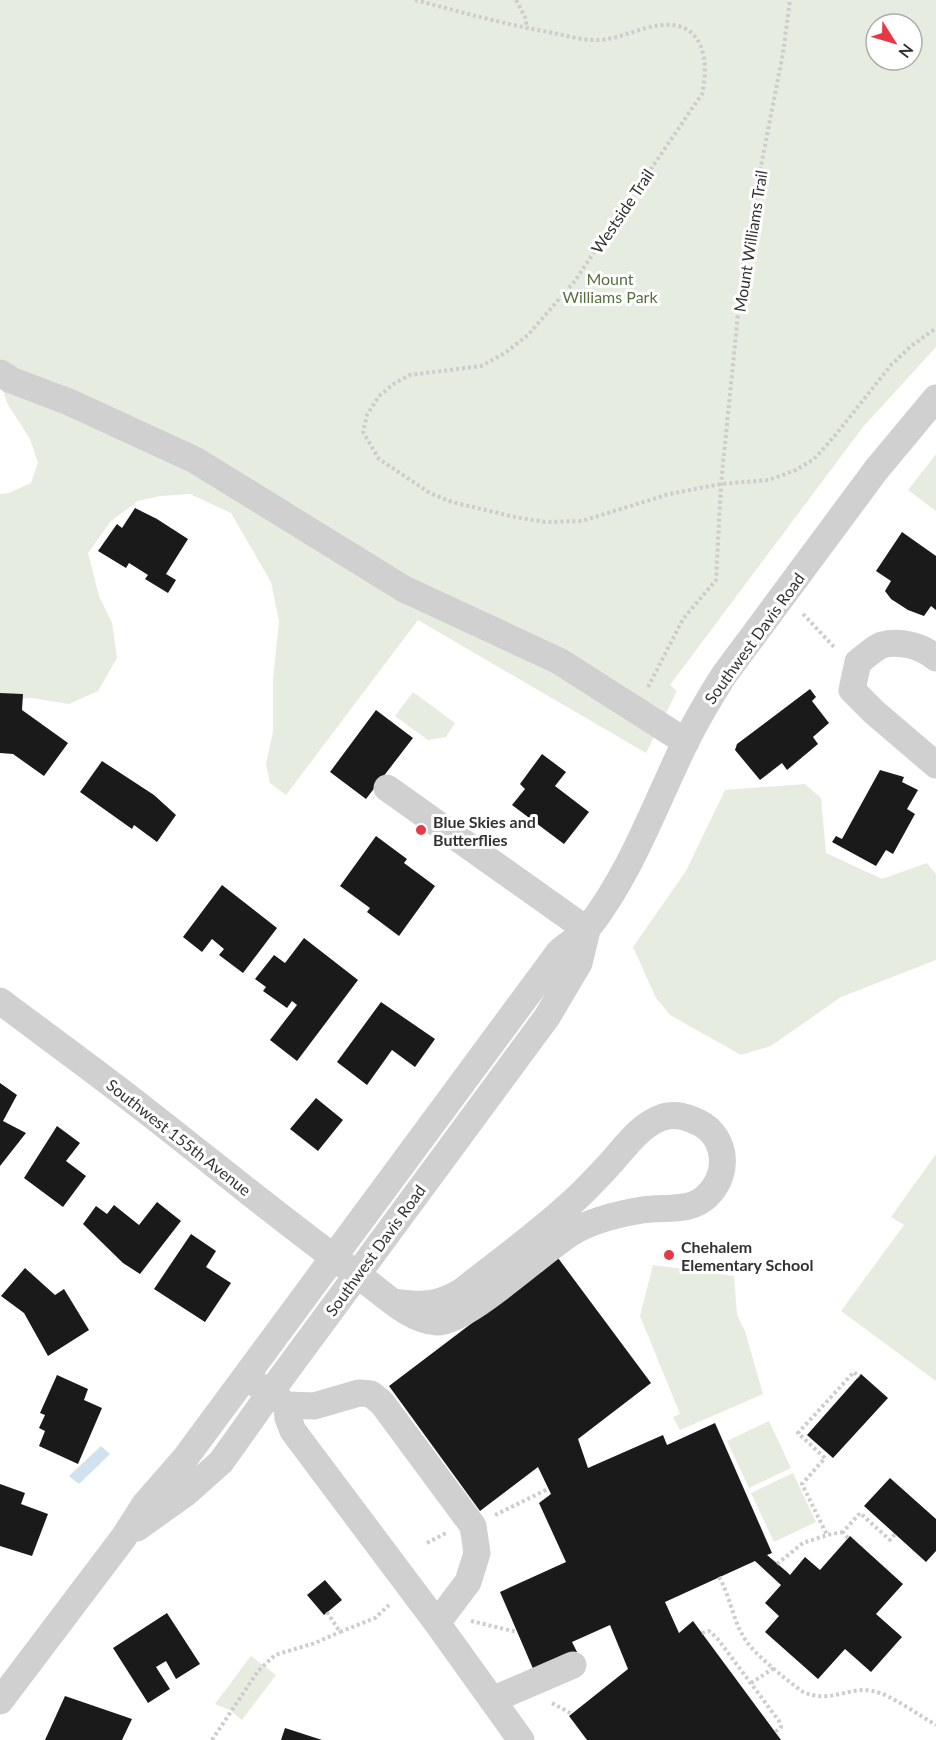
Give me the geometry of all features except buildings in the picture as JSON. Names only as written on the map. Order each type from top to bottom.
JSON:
[{"type":"street","points":[[0,373],[10,380],[44,391],[195,460],[404,589],[559,662],[686,742]]},
{"type":"street","name":"Southwest Davis Road","points":[[0,1701],[124,1537],[145,1503],[186,1457],[559,952],[586,930],[641,841],[686,742],[724,675],[876,470],[936,399]]},
{"type":"street","points":[[936,658],[927,650],[903,644],[880,646],[858,662],[852,690],[936,765]]},
{"type":"street","points":[[387,789],[586,930]]},
{"type":"street","name":"Southwest Davis Road","points":[[124,1537],[186,1493],[221,1462],[278,1399],[357,1275],[547,1017],[579,963],[586,930]]},
{"type":"street","name":"Southwest 155th Avenue","points":[[0,1001],[357,1275],[395,1302],[408,1311],[429,1321],[448,1321],[464,1314],[572,1232],[590,1223],[646,1209],[695,1205],[707,1197],[721,1173],[723,1157],[720,1142],[712,1131],[698,1121],[683,1116],[666,1116],[650,1122],[633,1137],[593,1183],[567,1208],[461,1292],[447,1300],[429,1305],[395,1302]]},
{"type":"street","points":[[246,1376],[278,1399],[314,1406],[359,1393],[371,1394],[382,1403],[473,1526],[477,1553],[468,1582],[437,1623]]},
{"type":"street","points":[[278,1399],[293,1431],[437,1623],[521,1740]]},
{"type":"street","points":[[492,1700],[573,1665]]},
{"type":"path","name":"Westside Trail","points":[[415,0],[527,29],[593,40],[609,39],[659,25],[684,28],[694,36],[705,56],[705,80],[702,94],[574,282],[528,335],[505,353],[481,366],[410,375],[379,396],[367,415],[363,432],[379,459],[430,493],[452,502],[515,517],[535,520],[582,521],[669,494],[721,484],[769,480],[796,470],[814,459],[892,364],[909,347],[936,328]]},
{"type":"path","points":[[516,0],[525,17],[527,29]]},
{"type":"path","name":"Mount Williams Trail","points":[[633,709],[649,686],[683,619],[716,580],[721,484],[744,254],[783,53],[790,0]]},
{"type":"path","points":[[784,594],[844,657],[858,662]]},
{"type":"path","points":[[827,1535],[802,1484],[825,1458],[798,1433],[854,1372],[859,1377]]},
{"type":"path","points":[[777,1564],[803,1543],[843,1532],[860,1513],[890,1540],[895,1534]]},
{"type":"path","points":[[843,1532],[848,1538]]},
{"type":"path","points":[[719,1577],[731,1601],[740,1632],[746,1643],[793,1685],[814,1697],[871,1690],[882,1693],[936,1725]]},
{"type":"path","points":[[702,1633],[709,1631],[717,1638],[751,1683],[779,1721],[781,1727],[775,1732]]},
{"type":"path","points":[[212,1740],[258,1671],[275,1655],[315,1643],[340,1632]]},
{"type":"path","points":[[751,1683],[774,1668]]},
{"type":"green space","name":"Mount Williams Park","points":[[0,0],[936,0],[936,347],[863,427],[670,685],[677,691],[646,753],[418,620],[286,795],[270,783],[266,764],[273,732],[273,680],[279,621],[271,582],[231,513],[190,494],[160,496],[138,501],[111,521],[88,553],[99,596],[112,623],[117,658],[98,691],[69,704],[32,698],[0,700],[0,494],[9,493],[31,483],[38,463],[30,439],[7,403],[0,379]]},
{"type":"green space","points":[[936,454],[936,511],[908,490]]},
{"type":"green space","points":[[413,692],[455,723],[446,737],[428,740],[395,716]]},
{"type":"green space","points":[[805,784],[821,798],[826,853],[882,879],[927,863],[936,874],[936,960],[841,997],[771,1046],[741,1055],[670,1015],[656,998],[633,947],[686,871],[725,790]]},
{"type":"green space","points":[[936,1154],[936,1381],[841,1311],[904,1225],[891,1217]]},
{"type":"green space","points":[[653,1265],[734,1276],[737,1315],[745,1331],[763,1394],[680,1430],[673,1417],[680,1414],[640,1316]]},
{"type":"green space","points":[[769,1421],[791,1468],[749,1488],[727,1441]]},
{"type":"green space","points":[[793,1473],[816,1522],[774,1542],[751,1493]]},
{"type":"green space","points":[[251,1656],[276,1675],[242,1720],[230,1710],[215,1704]]},
{"type":"water","points":[[101,1446],[110,1454],[79,1484],[69,1476]]},
{"type":"place","name":"Blue Skies and Butterflies","points":[[421,830]]},
{"type":"place","name":"Chehalem Elementary School","points":[[669,1255]]}]
